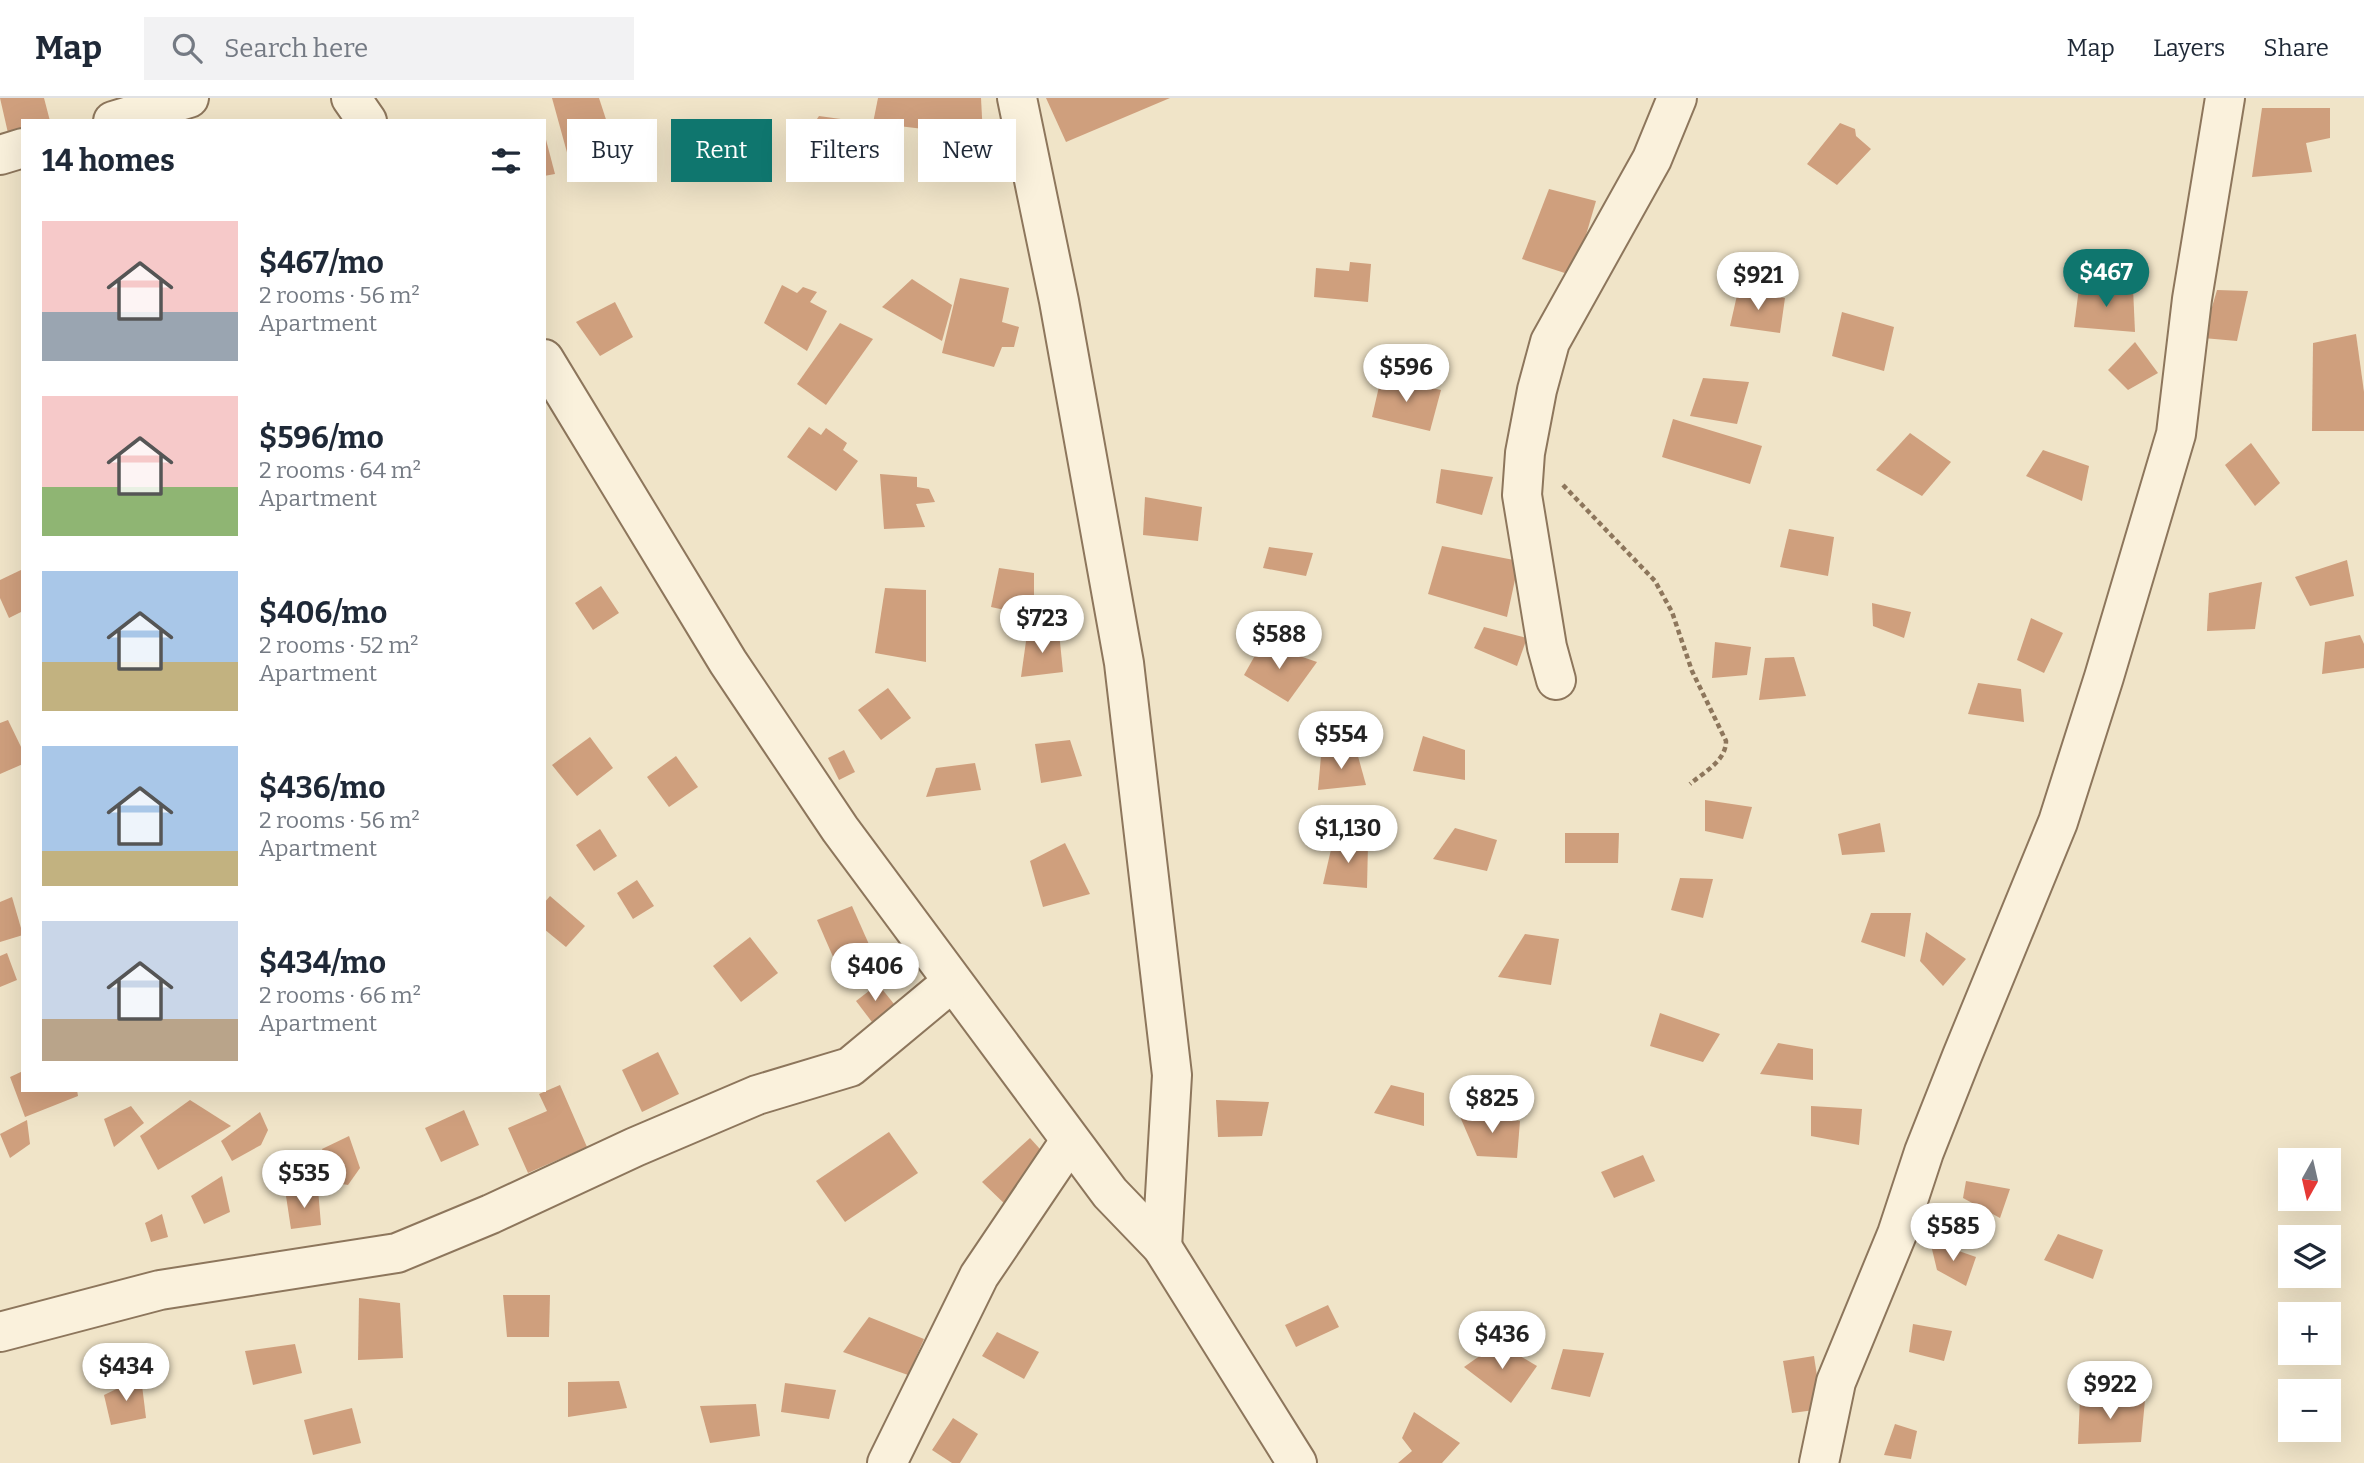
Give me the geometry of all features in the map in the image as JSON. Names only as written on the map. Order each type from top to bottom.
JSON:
[{"type":"street","points":[[120,119],[189,98]]},
{"type":"street","points":[[351,98],[366,119]]},
{"type":"street","points":[[1017,98],[1059,301],[1124,663],[1172,1075],[1162,1247]]},
{"type":"street","points":[[1556,680],[1525,523],[1522,495],[1525,453],[1550,342],[1652,159],[1677,98]]},
{"type":"street","points":[[1819,1463],[1836,1382],[1897,1234],[1924,1152],[1957,1068],[2058,822],[2108,664],[2176,434],[2192,299],[2225,98]]},
{"type":"street","points":[[0,155],[21,149]]},
{"type":"street","points":[[546,362],[728,662],[840,829],[951,983],[1110,1193],[1162,1247],[1297,1463]]},
{"type":"street","points":[[0,1332],[160,1290],[397,1253],[757,1095],[850,1067],[951,983]]},
{"type":"street","points":[[887,1463],[979,1276],[1070,1141]]},
{"type":"path","points":[[1525,453],[1581,501],[1609,531],[1655,581],[1672,612],[1692,671],[1726,741],[1726,750],[1721,758],[1690,784]]},
{"type":"building","points":[[0,98],[44,98],[49,119],[21,119],[21,130],[8,133]]},
{"type":"building","points":[[552,98],[599,98],[606,119],[567,119],[567,152]]},
{"type":"building","points":[[878,98],[981,98],[982,119],[918,119],[918,128],[904,127],[904,119],[874,119]]},
{"type":"building","points":[[1046,98],[1170,98],[1066,142]]},
{"type":"building","points":[[2262,108],[2330,108],[2330,138],[2306,143],[2312,172],[2252,177]]},
{"type":"building","points":[[819,116],[841,119],[817,119]]},
{"type":"building","points":[[1840,123],[1855,129],[1856,136],[1871,149],[1837,185],[1807,164]]},
{"type":"building","points":[[546,140],[555,174],[546,176]]},
{"type":"building","points":[[1549,189],[1596,201],[1574,276],[1522,259]]},
{"type":"building","points":[[1350,262],[1371,264],[1368,302],[1314,297],[1316,268],[1349,271]]},
{"type":"building","points":[[960,278],[1009,288],[1002,322],[1019,327],[1014,347],[1002,347],[994,367],[942,353]]},
{"type":"building","points":[[912,279],[952,305],[942,341],[882,307]]},
{"type":"building","points":[[782,285],[797,293],[803,287],[817,292],[810,302],[827,311],[807,351],[764,323]]},
{"type":"building","points":[[2079,288],[2133,288],[2135,332],[2074,327]]},
{"type":"building","points":[[2217,290],[2248,291],[2237,341],[2203,338]]},
{"type":"building","points":[[1738,291],[1785,298],[1780,333],[1730,326]]},
{"type":"building","points":[[615,302],[633,337],[600,356],[576,322]]},
{"type":"building","points":[[1842,312],[1894,327],[1884,371],[1832,356]]},
{"type":"building","points":[[840,323],[873,339],[826,405],[797,384]]},
{"type":"building","points":[[2356,334],[2364,392],[2364,431],[2312,431],[2313,343]]},
{"type":"building","points":[[2135,342],[2158,373],[2128,390],[2108,370]]},
{"type":"building","points":[[1381,378],[1441,390],[1430,431],[1372,417]]},
{"type":"building","points":[[1703,378],[1749,382],[1737,424],[1690,416]]},
{"type":"building","points":[[1673,419],[1762,446],[1750,484],[1662,457]]},
{"type":"building","points":[[809,427],[821,435],[826,428],[847,443],[843,450],[858,461],[836,491],[787,457]]},
{"type":"building","points":[[1910,433],[1951,462],[1922,496],[1876,470]]},
{"type":"building","points":[[2251,443],[2280,483],[2255,506],[2225,465]]},
{"type":"building","points":[[2043,450],[2089,466],[2082,501],[2026,476]]},
{"type":"building","points":[[1441,469],[1493,477],[1482,515],[1436,503]]},
{"type":"building","points":[[880,474],[917,477],[917,487],[929,489],[935,502],[916,504],[925,527],[884,529]]},
{"type":"building","points":[[1145,497],[1202,507],[1198,541],[1143,535]]},
{"type":"building","points":[[1789,529],[1834,537],[1828,576],[1780,567]]},
{"type":"building","points":[[1442,546],[1519,561],[1507,617],[1428,594]]},
{"type":"building","points":[[1269,547],[1313,553],[1306,576],[1263,568]]},
{"type":"building","points":[[2347,560],[2354,596],[2310,606],[2295,577]]},
{"type":"building","points":[[999,568],[1034,573],[1034,616],[991,607]]},
{"type":"building","points":[[21,570],[21,612],[9,618],[0,598],[0,580]]},
{"type":"building","points":[[2262,582],[2255,629],[2207,631],[2209,593]]},
{"type":"building","points":[[601,586],[619,613],[593,630],[575,603]]},
{"type":"building","points":[[885,588],[926,590],[926,662],[875,653]]},
{"type":"building","points":[[1872,603],[1911,612],[1904,638],[1873,626]]},
{"type":"building","points":[[2031,618],[2063,633],[2044,673],[2017,660]]},
{"type":"building","points":[[1484,627],[1527,638],[1517,666],[1474,648]]},
{"type":"building","points":[[1059,632],[1063,672],[1021,677],[1027,634]]},
{"type":"building","points":[[2360,635],[2364,644],[2364,668],[2322,674],[2325,642]]},
{"type":"building","points":[[1715,642],[1751,647],[1747,675],[1712,678]]},
{"type":"building","points":[[1262,643],[1317,662],[1288,702],[1244,675]]},
{"type":"building","points":[[1794,657],[1806,696],[1759,700],[1765,658]]},
{"type":"building","points":[[1978,683],[2021,689],[2024,722],[1968,714]]},
{"type":"building","points":[[888,688],[911,718],[881,740],[858,710]]},
{"type":"building","points":[[8,720],[21,747],[21,765],[0,774],[0,723]]},
{"type":"building","points":[[1423,736],[1465,750],[1465,780],[1413,771]]},
{"type":"building","points":[[590,737],[613,768],[577,796],[552,765]]},
{"type":"building","points":[[1070,740],[1082,776],[1041,783],[1035,744]]},
{"type":"building","points":[[1356,749],[1366,785],[1318,790],[1321,756]]},
{"type":"building","points":[[844,750],[855,772],[839,780],[828,758]]},
{"type":"building","points":[[676,756],[698,787],[669,807],[647,777]]},
{"type":"building","points":[[975,763],[981,790],[926,797],[936,768]]},
{"type":"building","points":[[1705,800],[1752,807],[1743,839],[1705,831]]},
{"type":"building","points":[[1880,823],[1885,852],[1842,855],[1838,834]]},
{"type":"building","points":[[1455,828],[1497,840],[1487,871],[1433,859]]},
{"type":"building","points":[[600,829],[617,856],[594,871],[576,845]]},
{"type":"building","points":[[1565,833],[1619,833],[1618,863],[1565,863]]},
{"type":"building","points":[[1333,841],[1368,844],[1367,888],[1323,884]]},
{"type":"building","points":[[1065,843],[1090,894],[1043,907],[1030,861]]},
{"type":"building","points":[[1680,878],[1713,879],[1703,918],[1671,910]]},
{"type":"building","points":[[637,880],[654,906],[633,919],[617,893]]},
{"type":"building","points":[[550,896],[585,926],[566,947],[546,931],[546,901]]},
{"type":"building","points":[[12,897],[21,936],[0,942],[0,902]]},
{"type":"building","points":[[852,906],[879,967],[844,982],[817,920]]},
{"type":"building","points":[[1871,913],[1911,913],[1905,957],[1861,942]]},
{"type":"building","points":[[1926,932],[1966,959],[1943,986],[1920,961]]},
{"type":"building","points":[[1525,934],[1559,939],[1551,985],[1498,977]]},
{"type":"building","points":[[750,937],[778,973],[741,1002],[713,966]]},
{"type":"building","points":[[7,953],[17,980],[0,987],[0,956]]},
{"type":"building","points":[[878,984],[894,1004],[872,1022],[856,1001]]},
{"type":"building","points":[[1660,1013],[1720,1034],[1703,1062],[1650,1046]]},
{"type":"building","points":[[1778,1043],[1813,1049],[1813,1080],[1760,1074]]},
{"type":"building","points":[[658,1052],[679,1094],[642,1112],[622,1070]]},
{"type":"building","points":[[21,1072],[21,1092],[77,1092],[78,1096],[25,1117],[10,1077]]},
{"type":"building","points":[[560,1085],[587,1147],[528,1173],[508,1128],[547,1111],[539,1094]]},
{"type":"building","points":[[1391,1085],[1424,1093],[1424,1126],[1374,1113]]},
{"type":"building","points":[[190,1100],[231,1126],[158,1170],[140,1136]]},
{"type":"building","points":[[1216,1100],[1269,1102],[1262,1136],[1218,1137]]},
{"type":"building","points":[[131,1106],[144,1123],[114,1147],[104,1119]]},
{"type":"building","points":[[1811,1106],[1862,1109],[1859,1145],[1811,1136]]},
{"type":"building","points":[[464,1110],[479,1145],[441,1162],[425,1128]]},
{"type":"building","points":[[260,1112],[268,1130],[261,1145],[232,1161],[221,1141]]},
{"type":"building","points":[[1458,1112],[1520,1121],[1517,1158],[1477,1156]]},
{"type":"building","points":[[27,1120],[30,1144],[10,1158],[0,1134]]},
{"type":"building","points":[[889,1132],[918,1173],[845,1222],[816,1181]]},
{"type":"building","points":[[349,1136],[360,1168],[348,1185],[336,1183],[322,1149]]},
{"type":"building","points":[[1030,1138],[1049,1159],[1009,1208],[982,1182]]},
{"type":"building","points":[[1643,1155],[1655,1181],[1614,1198],[1601,1172]]},
{"type":"building","points":[[222,1176],[230,1212],[204,1224],[191,1196]]},
{"type":"building","points":[[1966,1181],[2010,1189],[2000,1218],[1963,1198]]},
{"type":"building","points":[[318,1189],[321,1225],[291,1229],[286,1196]]},
{"type":"building","points":[[162,1214],[168,1237],[151,1242],[145,1223]]},
{"type":"building","points":[[2058,1234],[2103,1250],[2093,1279],[2044,1260]]},
{"type":"building","points":[[1930,1241],[1976,1257],[1966,1286],[1937,1270]]},
{"type":"building","points":[[503,1295],[550,1295],[549,1337],[507,1337]]},
{"type":"building","points":[[359,1298],[400,1303],[403,1358],[358,1360]]},
{"type":"building","points":[[1328,1305],[1339,1327],[1296,1347],[1285,1325]]},
{"type":"building","points":[[869,1317],[924,1339],[908,1375],[843,1352]]},
{"type":"building","points":[[1913,1324],[1952,1331],[1944,1361],[1909,1352]]},
{"type":"building","points":[[997,1332],[1039,1352],[1024,1379],[982,1356]]},
{"type":"building","points":[[1498,1343],[1537,1366],[1511,1403],[1464,1367]]},
{"type":"building","points":[[295,1344],[302,1373],[253,1385],[245,1351]]},
{"type":"building","points":[[1563,1349],[1604,1353],[1590,1397],[1551,1389]]},
{"type":"building","points":[[1814,1356],[1822,1409],[1792,1413],[1783,1361]]},
{"type":"building","points":[[141,1377],[146,1418],[111,1425],[104,1395]]},
{"type":"building","points":[[619,1381],[627,1408],[568,1417],[568,1382]]},
{"type":"building","points":[[785,1383],[836,1390],[829,1419],[781,1412]]},
{"type":"building","points":[[2080,1397],[2145,1400],[2141,1442],[2078,1444]]},
{"type":"building","points":[[756,1404],[760,1436],[710,1443],[700,1406]]},
{"type":"building","points":[[352,1408],[361,1443],[313,1455],[304,1420]]},
{"type":"building","points":[[1414,1412],[1460,1443],[1442,1463],[1398,1463],[1412,1451],[1402,1438]]},
{"type":"building","points":[[953,1418],[978,1434],[960,1463],[952,1463],[932,1450]]},
{"type":"building","points":[[1895,1424],[1917,1431],[1911,1459],[1884,1455]]}]
